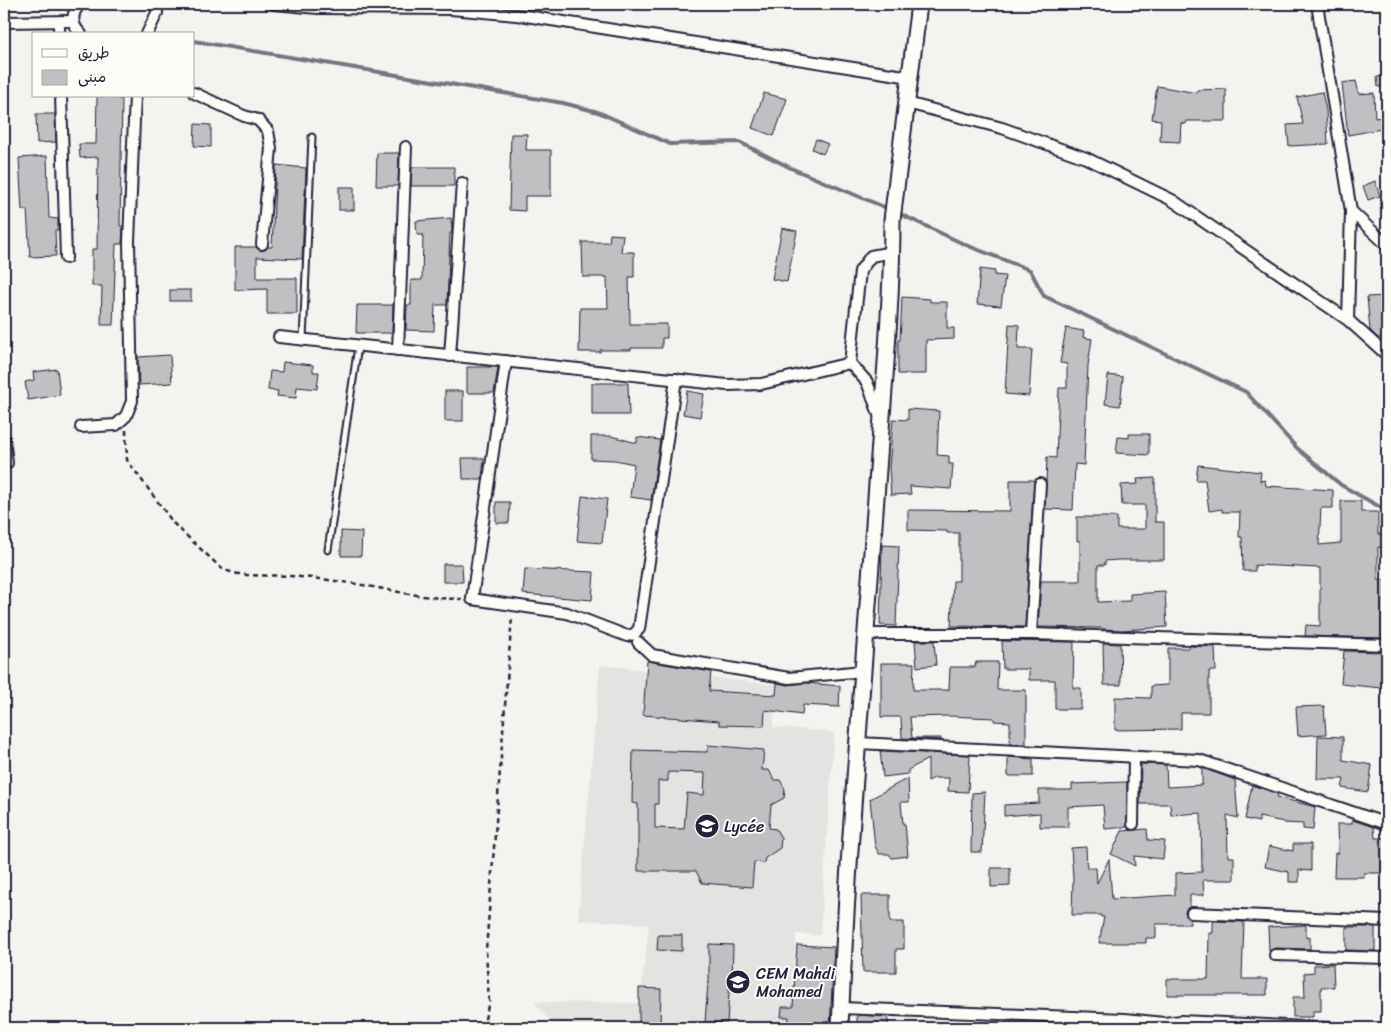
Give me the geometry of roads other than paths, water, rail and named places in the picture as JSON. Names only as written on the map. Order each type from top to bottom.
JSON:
[{"type":"street","points":[[79,32],[73,20],[80,4]]},
{"type":"street","points":[[148,32],[157,13],[157,4]]},
{"type":"street","points":[[274,4],[318,8],[394,6],[526,16],[910,77]]},
{"type":"street","points":[[840,1028],[844,924],[881,420],[893,212],[919,4]]},
{"type":"street","points":[[1317,4],[1351,211],[1348,320]]},
{"type":"street","points":[[4,22],[59,22],[73,20]]},
{"type":"street","points":[[59,22],[59,32]]},
{"type":"street","points":[[195,93],[244,116],[258,120],[268,131],[271,148],[262,244]]},
{"type":"street","points":[[61,98],[66,258]]},
{"type":"street","points":[[82,427],[116,424],[126,416],[132,401],[128,241],[135,98]]},
{"type":"street","points":[[907,103],[1002,128],[1086,158],[1172,200],[1348,320],[1387,355]]},
{"type":"street","points":[[398,350],[406,147]]},
{"type":"street","points":[[450,356],[462,183]]},
{"type":"street","points":[[1351,211],[1387,245]]},
{"type":"street","points":[[881,420],[868,382],[850,363],[860,271],[871,256],[892,252]]},
{"type":"street","points":[[280,337],[727,385],[761,384],[850,363]]},
{"type":"street","points":[[506,362],[472,599],[567,613],[627,636],[634,634],[639,629],[676,380]]},
{"type":"street","points":[[4,439],[7,463]]},
{"type":"street","points":[[1031,634],[1040,484]]},
{"type":"street","points":[[866,634],[1031,634],[1387,644]]},
{"type":"street","points":[[638,642],[652,655],[790,678],[863,671]]},
{"type":"street","points":[[858,743],[1199,760],[1387,824]]},
{"type":"street","points":[[1133,824],[1134,757]]},
{"type":"street","points":[[1192,913],[1387,920]]},
{"type":"street","points":[[1275,955],[1387,958]]},
{"type":"street","points":[[841,1008],[1125,1019],[1164,1023],[1181,1021],[1330,1028]]},
{"type":"lane","points":[[303,340],[312,137]]},
{"type":"lane","points":[[328,550],[358,346]]},
{"type":"waterway","points":[[195,41],[563,103],[598,112],[670,144],[739,142],[793,169],[889,209]]},
{"type":"waterway","points":[[898,213],[966,245],[1030,270],[1044,296],[1246,392],[1297,448],[1341,485],[1387,511]]},
{"type":"place","name":"Lycée","points":[[707,826]]},
{"type":"place","name":"CEM Mahdi Mohamed","points":[[738,982]]}]
